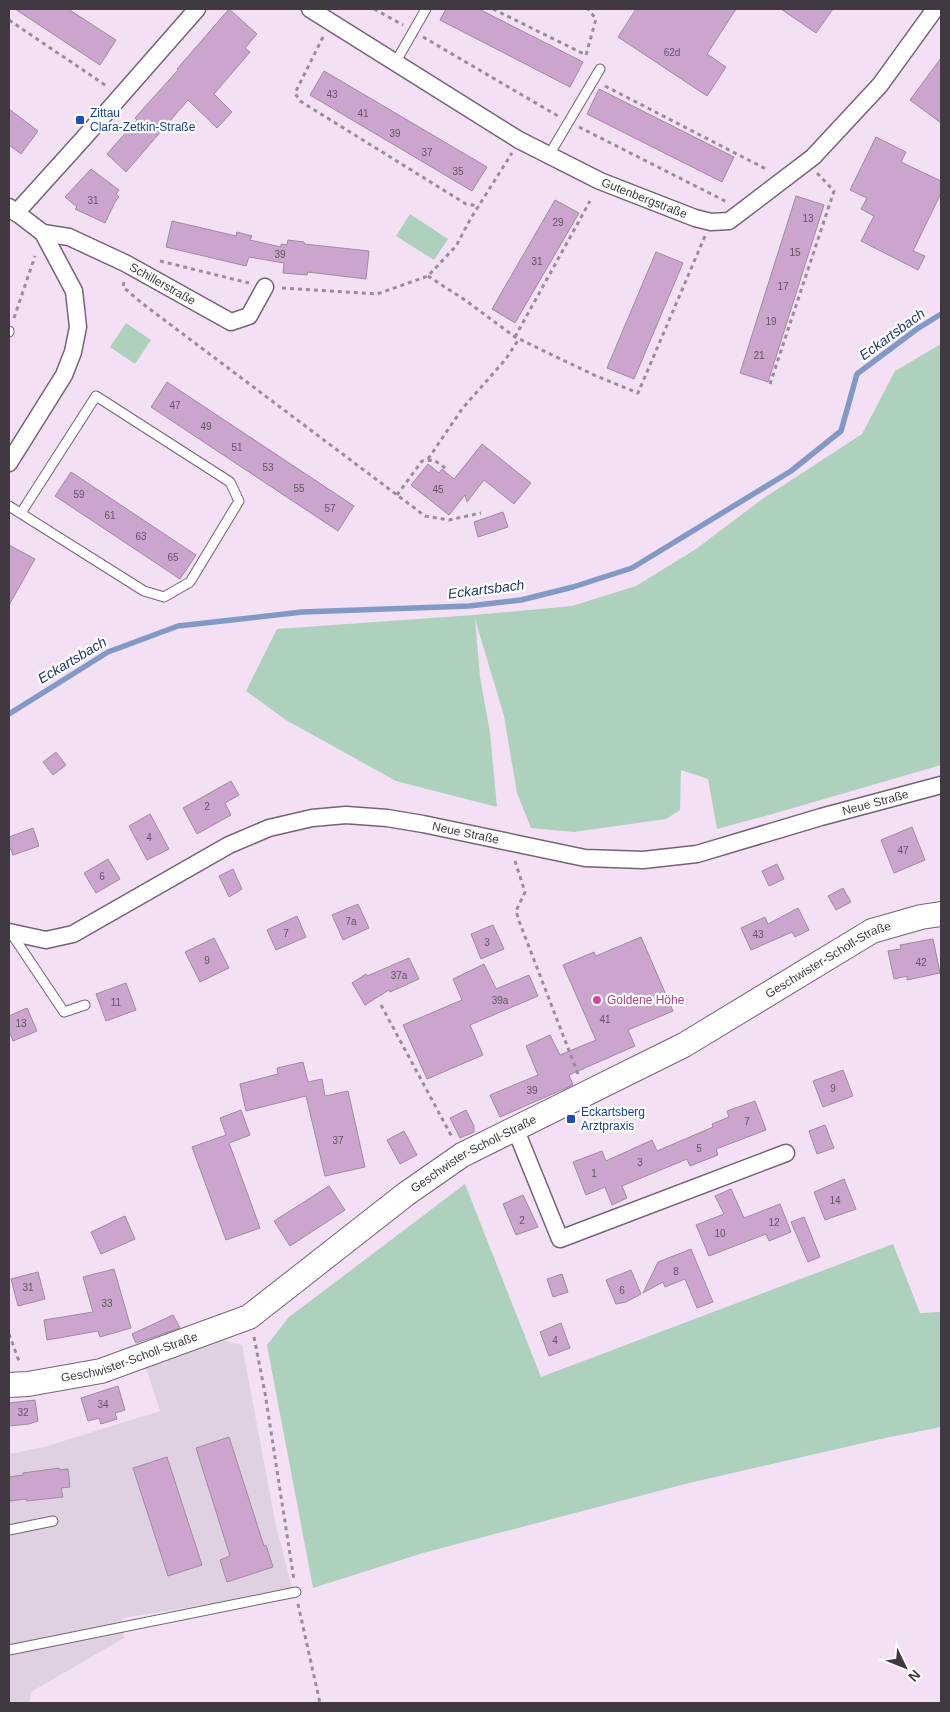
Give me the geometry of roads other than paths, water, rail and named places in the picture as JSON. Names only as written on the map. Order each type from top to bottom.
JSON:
[{"type":"street","points":[[12,210],[48,178],[197,9]]},
{"type":"street","name":"Gutenbergstraße","points":[[310,9],[519,140],[600,181],[695,218],[711,222],[729,221],[806,162],[880,85],[935,9]]},
{"type":"street","name":"Schillerstraße","points":[[9,463],[64,375],[73,352],[78,327],[74,291],[43,233],[12,210]]},
{"type":"street","name":"Schillerstraße","points":[[43,233],[69,237],[125,264],[231,322],[249,316],[265,287]]},
{"type":"street","name":"Neue Straße","points":[[10,932],[46,940],[73,934],[229,845],[269,828],[312,818],[346,815],[387,818],[585,858],[643,860],[697,854],[941,785]]},
{"type":"street","name":"Geschwister-Scholl-Straße","points":[[18,1385],[101,1371],[250,1317],[406,1194],[462,1155],[684,1045],[872,931],[921,917],[941,914]]},
{"type":"street","points":[[515,1128],[560,1239],[786,1153]]},
{"type":"lane","points":[[394,63],[426,9]]},
{"type":"lane","points":[[549,155],[600,69]]},
{"type":"lane","points":[[9,506],[144,591],[164,597],[190,582],[239,501],[230,482],[96,396],[21,513]]},
{"type":"lane","points":[[10,932],[64,1012],[85,1005]]},
{"type":"lane","points":[[9,1530],[53,1521]]},
{"type":"lane","points":[[9,1650],[296,1592]]},
{"type":"waterway","name":"Eckartsbach","points":[[9,714],[108,652],[178,626],[302,612],[469,606],[521,600],[573,587],[632,568],[791,471],[841,431],[857,374],[917,329],[941,314]]},
{"type":"place","name":"Zittau Clara-Zetkin-Straße","points":[[80,120]]},
{"type":"place","name":"Goldene Höhe","points":[[597,1000]]},
{"type":"place","name":"Eckartsberg Arztpraxis","points":[[571,1119]]}]
